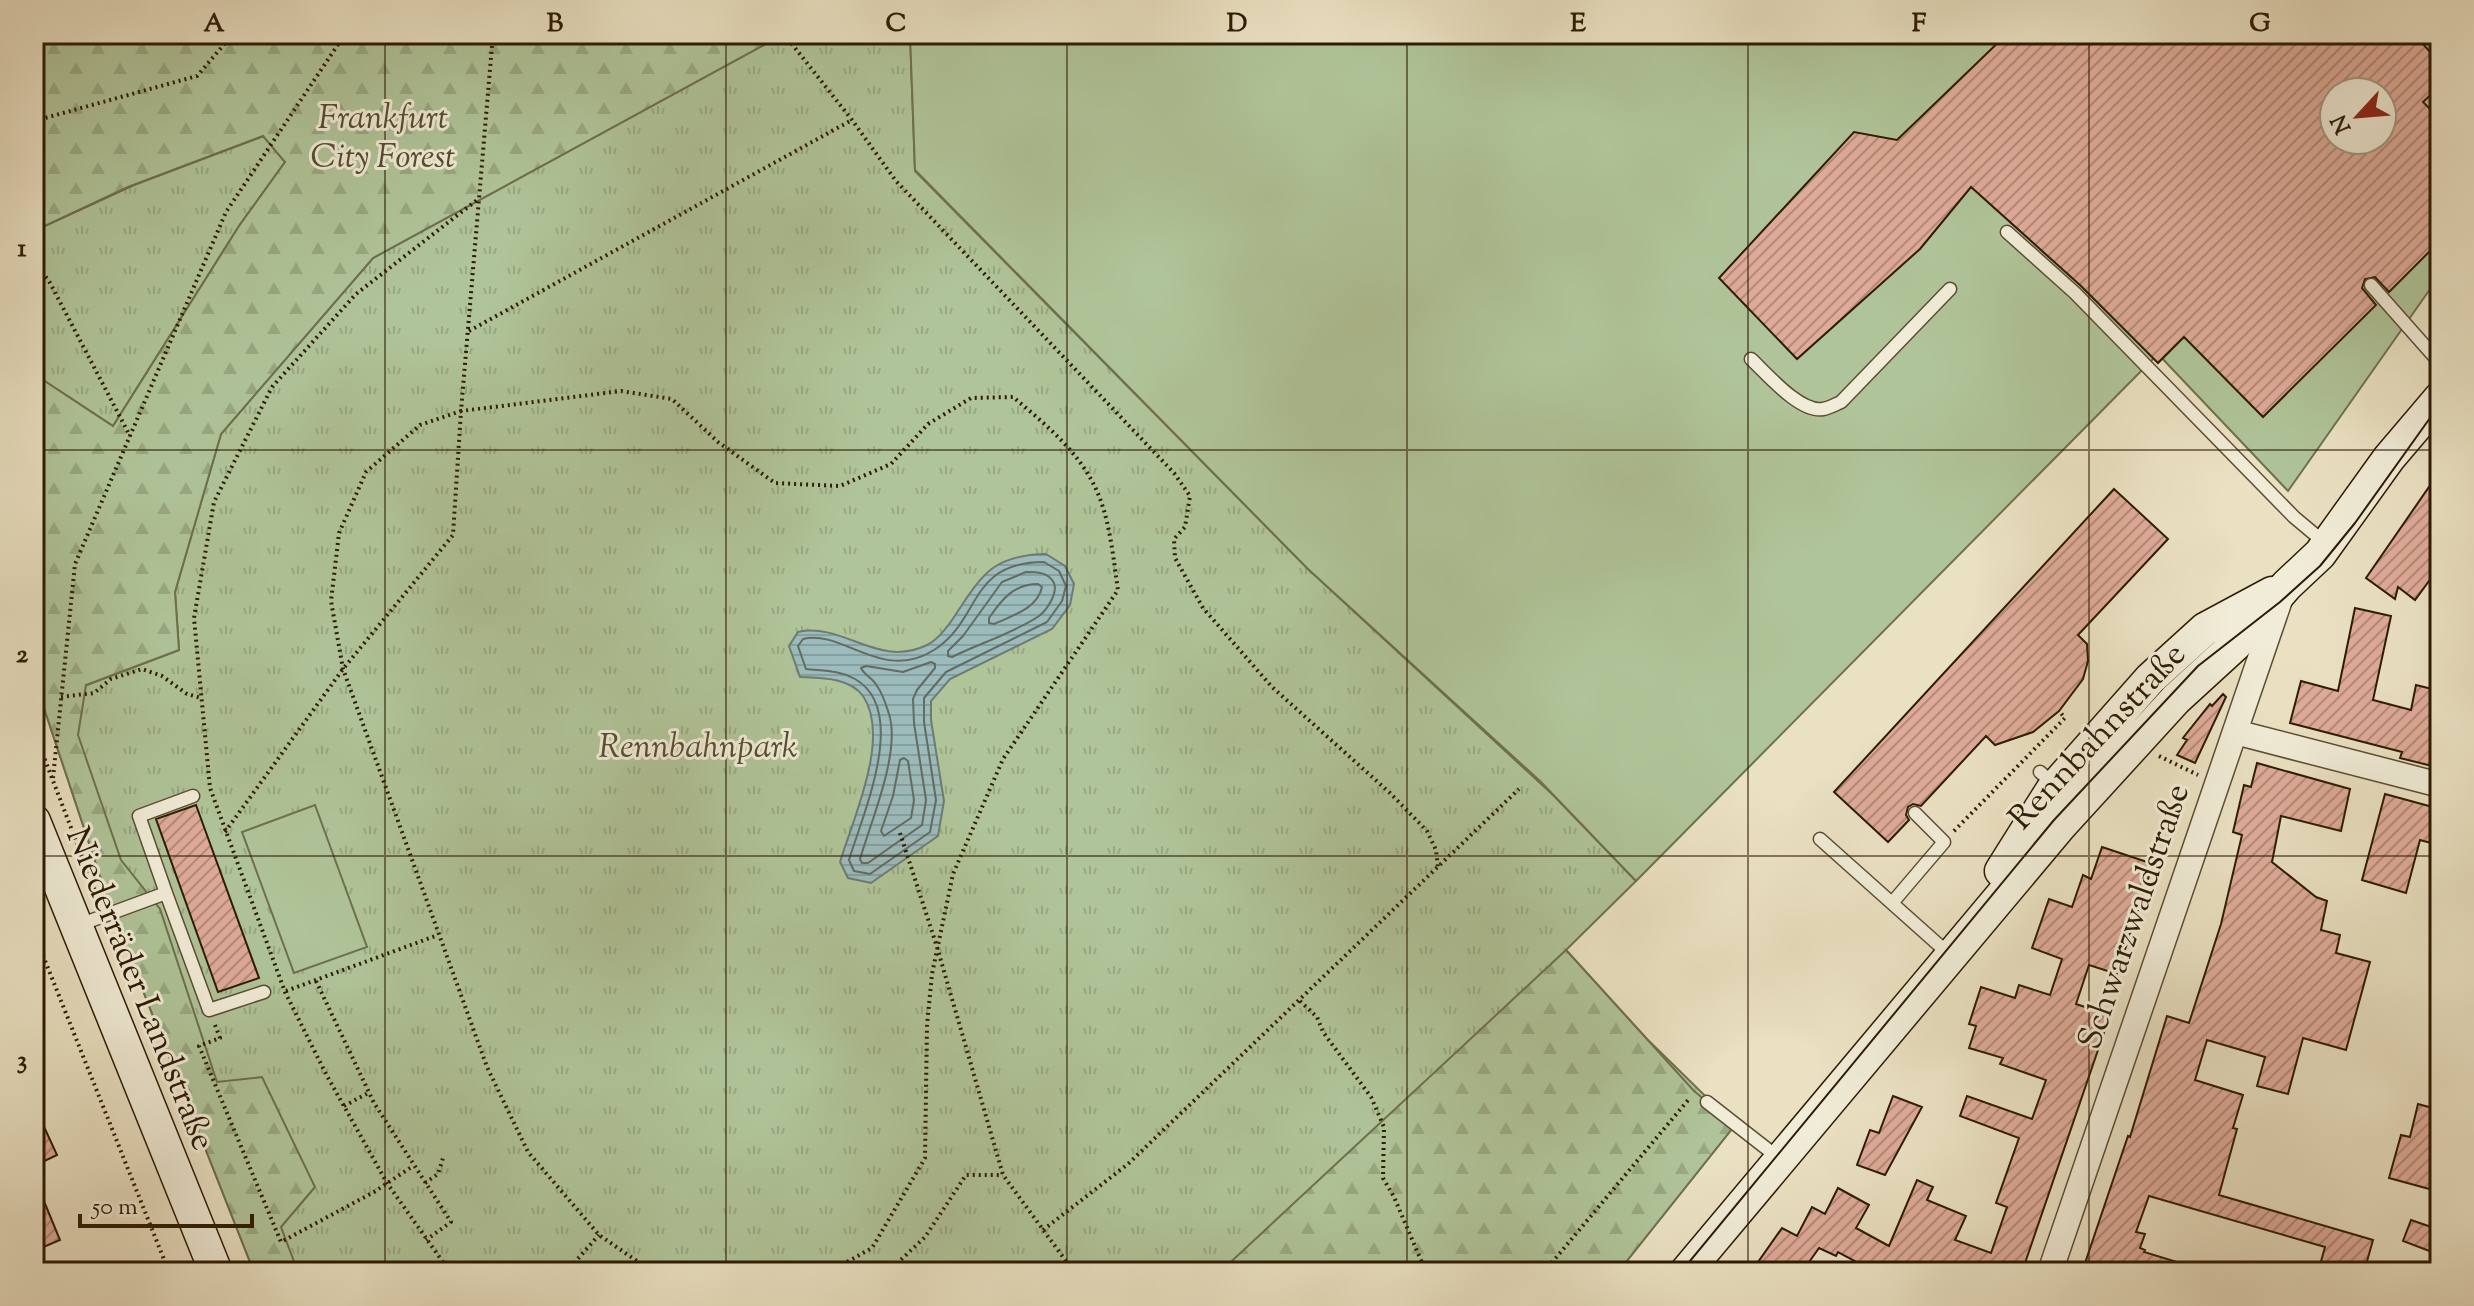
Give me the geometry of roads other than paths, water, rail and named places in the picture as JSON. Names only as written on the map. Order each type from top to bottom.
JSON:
[{"type":"main road","name":"Rennbahnstraße","points":[[1686,1272],[1956,948],[2092,792],[2184,692],[2235,645],[2276,591],[2327,545],[2398,447],[2440,398]]},
{"type":"main road","name":"Rennbahnstraße","points":[[1956,948],[2025,832],[2048,779],[2205,629],[2276,591]]},
{"type":"main road","name":"Niederräder Landstraße","points":[[34,821],[216,1272]]},
{"type":"street","name":"Schwarzwaldstraße","points":[[2050,1272],[2235,732],[2276,591]]},
{"type":"street","points":[[2235,732],[2440,785]]},
{"type":"lane","points":[[2007,232],[2075,293],[2294,517],[2327,545]]},
{"type":"lane","points":[[2371,285],[2440,363]]},
{"type":"lane","points":[[1751,359],[1808,409],[1824,409],[1841,402],[1950,289]]},
{"type":"lane","points":[[2025,832],[2054,820],[2198,666],[2247,627],[2276,591]]},
{"type":"lane","points":[[193,796],[139,816],[166,893],[209,1010],[264,992]]},
{"type":"lane","points":[[1892,903],[1944,842],[1915,813]]},
{"type":"lane","points":[[1820,839],[1892,903],[1956,948]]},
{"type":"lane","points":[[76,926],[166,893]]},
{"type":"lane","points":[[1707,1102],[1780,1159]]},
{"type":"water","points":[[1046,554],[1065,566],[1074,584],[1070,605],[1052,629],[950,679],[931,701],[931,720],[944,801],[938,836],[871,883],[848,878],[840,862],[867,778],[873,733],[871,713],[863,696],[850,685],[834,680],[800,677],[789,646],[798,632],[815,631],[893,652],[927,645],[943,631],[974,587],[992,569],[1014,558]]},
{"type":"tram line","points":[[1681,1272],[2054,820],[2198,666],[2280,602],[2320,566],[2355,523],[2440,404]]},
{"type":"park label","name":"Frankfurt City Forest","points":[[383,136]]},
{"type":"park label","name":"Rennbahnpark","points":[[698,745]]}]
